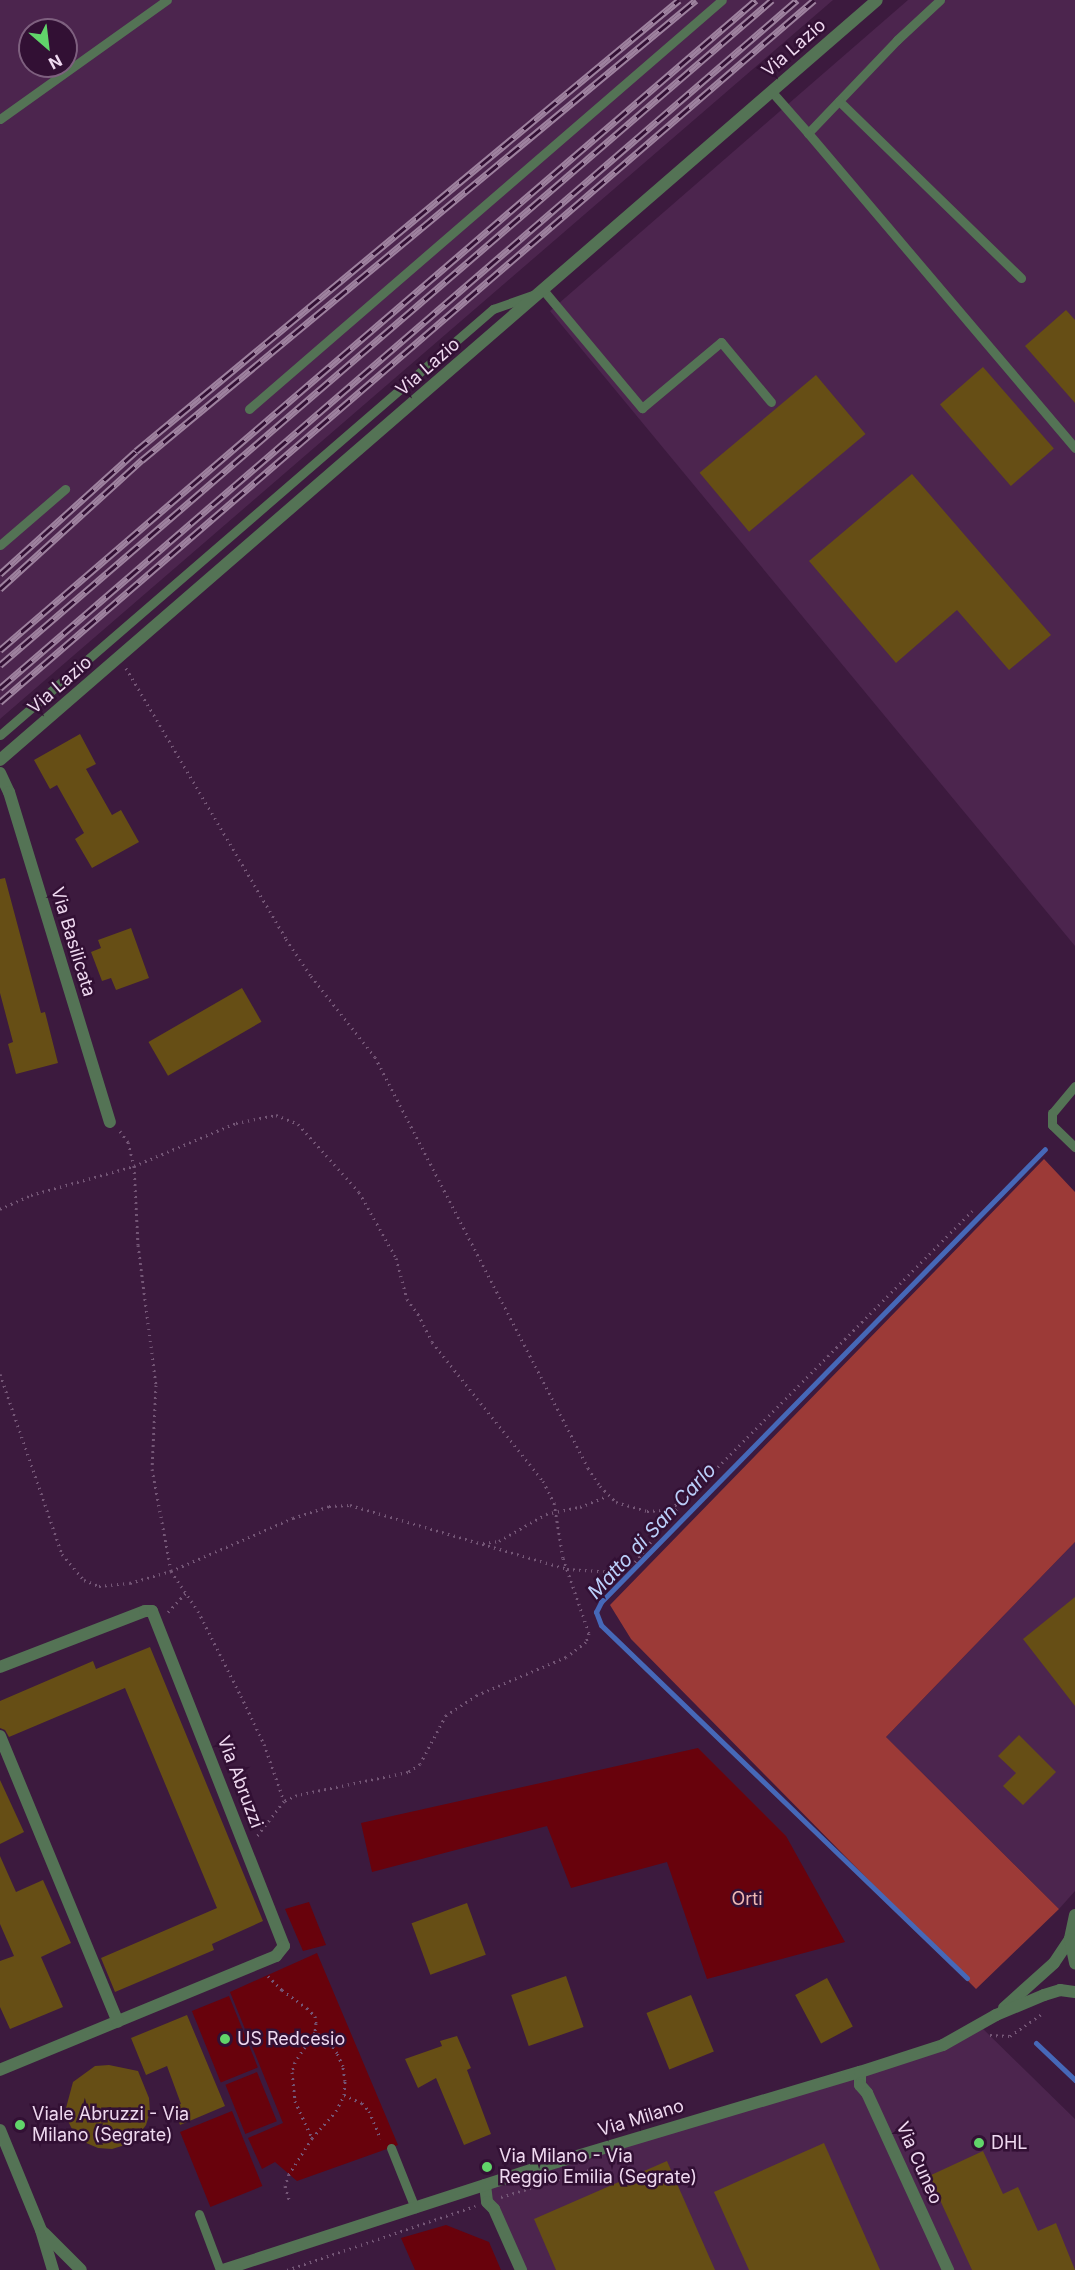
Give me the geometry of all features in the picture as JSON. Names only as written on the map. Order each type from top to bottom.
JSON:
[{"type":"street","name":"Via Lazio","points":[[0,760],[544,291],[877,0]]},
{"type":"street","name":"Via Basilicata","points":[[0,773],[9,792],[110,1122]]},
{"type":"street","points":[[0,1667],[145,1611],[152,1611],[156,1618]]},
{"type":"street","name":"Via Abruzzi","points":[[0,2070],[256,1964],[280,1953],[284,1946],[156,1618]]},
{"type":"street","points":[[0,1736],[118,2022]]},
{"type":"street","points":[[1075,1915],[1070,1939],[1075,1963]]},
{"type":"street","name":"Via Milano","points":[[996,2015],[1054,1963],[1070,1939]]},
{"type":"street","name":"Via Milano","points":[[221,2270],[485,2185],[860,2073],[943,2044],[996,2015],[1044,1995],[1060,1990],[1075,1992]]},
{"type":"street","name":"Via Cuneo","points":[[860,2073],[860,2085],[867,2093],[948,2270]]},
{"type":"street","points":[[0,2130],[41,2230],[53,2270]]},
{"type":"street","points":[[485,2185],[487,2202],[494,2210],[520,2270]]},
{"type":"street","points":[[41,2230],[67,2259],[81,2270]]},
{"type":"lane","points":[[0,119],[167,0]]},
{"type":"lane","points":[[249,409],[722,0]]},
{"type":"lane","points":[[808,132],[940,0]]},
{"type":"lane","points":[[772,92],[1075,448]]},
{"type":"lane","points":[[839,101],[1021,278]]},
{"type":"lane","points":[[0,735],[493,309],[544,291],[642,408],[720,342],[771,402]]},
{"type":"lane","points":[[0,545],[65,489]]},
{"type":"lane","points":[[1075,1086],[1052,1113],[1052,1125],[1075,1148]]},
{"type":"lane","points":[[391,2148],[415,2208]]},
{"type":"lane","points":[[199,2214],[221,2270]]},
{"type":"path","points":[[119,657],[170,739],[286,939],[311,976],[375,1057],[588,1468],[608,1496],[626,1506],[647,1511],[664,1510],[684,1501]]},
{"type":"path","points":[[0,1209],[31,1195],[134,1166],[236,1124],[276,1115],[298,1124],[359,1192],[396,1258],[407,1299],[418,1314],[432,1342],[543,1481],[554,1503],[567,1569],[589,1633],[586,1642],[566,1657],[477,1695],[446,1716],[420,1764],[408,1773],[297,1794],[284,1801],[247,1850]]},
{"type":"path","points":[[110,1122],[122,1132],[128,1142],[134,1166],[138,1245],[156,1385],[152,1469],[171,1571],[187,1592],[264,1744],[284,1801]]},
{"type":"path","points":[[0,1374],[62,1554],[84,1580],[99,1586],[130,1583],[171,1571],[293,1518],[329,1506],[350,1504],[567,1569],[614,1572],[626,1568],[651,1544],[684,1501],[972,1211]]},
{"type":"path","points":[[482,1543],[500,1541],[546,1514],[580,1508],[608,1496]]},
{"type":"path","points":[[156,1618],[177,1605],[187,1592]]},
{"type":"path","points":[[256,1964],[282,1990],[307,2007],[315,2016],[315,2032],[295,2062],[291,2080],[295,2101],[312,2138]]},
{"type":"path","points":[[289,2199],[285,2186],[289,2174],[312,2138],[336,2111],[344,2095],[343,2066],[329,2041],[315,2032]]},
{"type":"path","points":[[344,2095],[362,2103],[369,2111],[386,2150],[396,2161]]},
{"type":"shaded area","points":[[0,0],[833,0],[0,719]]},
{"type":"shaded area","points":[[908,0],[1075,0],[1075,946],[550,311]]},
{"type":"shaded area","points":[[1044,1159],[1075,1192],[1075,1542],[886,1737],[1059,1909],[976,1989],[631,1639],[610,1605]]},
{"type":"shaded area","points":[[1075,1542],[1075,1891],[1059,1909],[886,1737]]},
{"type":"shaded area","points":[[979,2025],[1075,2119],[1075,2270],[522,2270],[485,2185],[860,2072]]},
{"type":"green space","name":"Orti","points":[[698,1748],[786,1836],[845,1942],[707,1979],[667,1862],[571,1888],[547,1826],[372,1872],[361,1823]]},
{"type":"green space","points":[[309,1902],[326,1945],[303,1951],[285,1909]]},
{"type":"green space","points":[[317,1953],[398,2145],[297,2181],[275,2162],[262,2169],[248,2138],[283,2123],[230,1992]]},
{"type":"green space","name":"US Redcesio","points":[[229,1996],[258,2067],[221,2082],[192,2011]]},
{"type":"green space","points":[[257,2072],[277,2121],[245,2134],[225,2085]]},
{"type":"green space","points":[[232,2111],[262,2186],[210,2207],[180,2132]]},
{"type":"green space","points":[[446,2225],[489,2242],[501,2270],[415,2270],[401,2238]]},
{"type":"building","points":[[1066,310],[1075,320],[1075,403],[1025,346]]},
{"type":"building","points":[[983,367],[1054,449],[1011,486],[940,404]]},
{"type":"building","points":[[816,375],[865,434],[749,532],[700,473]]},
{"type":"building","points":[[912,474],[1051,635],[1009,670],[957,610],[896,663],[809,561]]},
{"type":"building","points":[[80,734],[96,764],[86,769],[112,815],[121,810],[139,842],[92,868],[75,839],[84,833],[57,785],[50,789],[34,760]]},
{"type":"building","points":[[5,878],[41,1013],[45,1012],[58,1063],[16,1074],[8,1044],[13,1042],[0,993],[0,879]]},
{"type":"building","points":[[131,928],[149,978],[116,990],[111,978],[102,981],[91,952],[101,948],[98,940]]},
{"type":"building","points":[[242,988],[262,1022],[168,1076],[148,1042]]},
{"type":"building","points":[[1075,1597],[1075,1706],[1023,1639]]},
{"type":"building","points":[[150,1647],[263,1921],[212,1944],[214,1950],[115,1992],[101,1958],[217,1908],[125,1688],[9,1737],[5,1730],[0,1728],[0,1701],[93,1661],[96,1669]]},
{"type":"building","points":[[1019,1735],[1056,1772],[1023,1805],[1003,1786],[1016,1773],[998,1756]]},
{"type":"building","points":[[0,1780],[24,1832],[0,1844]]},
{"type":"building","points":[[0,1856],[16,1892],[43,1880],[71,1943],[41,1957],[63,2007],[10,2029],[0,2007],[0,1961],[14,1956],[0,1924]]},
{"type":"building","points":[[467,1903],[486,1955],[430,1975],[412,1923]]},
{"type":"building","points":[[566,1976],[584,2027],[529,2046],[511,1995]]},
{"type":"building","points":[[827,1978],[853,2027],[821,2043],[795,1995]]},
{"type":"building","points":[[691,1995],[714,2052],[669,2070],[646,2013]]},
{"type":"building","points":[[187,2015],[225,2106],[180,2125],[173,2107],[181,2104],[167,2066],[146,2075],[131,2038]]},
{"type":"building","points":[[457,2036],[471,2068],[467,2070],[491,2134],[464,2145],[436,2078],[418,2088],[405,2059],[442,2046],[440,2041]]},
{"type":"building","points":[[109,2065],[138,2071],[149,2098],[150,2112],[146,2125],[137,2137],[125,2145],[112,2149],[98,2148],[84,2142],[74,2133],[68,2121],[66,2108],[73,2082],[95,2066]]},
{"type":"building","points":[[824,2143],[880,2270],[749,2270],[714,2192]]},
{"type":"building","points":[[983,2151],[1003,2194],[1018,2187],[1038,2231],[1056,2223],[1075,2270],[972,2270],[929,2176]]},
{"type":"building","points":[[667,2161],[715,2270],[556,2270],[534,2219]]},
{"type":"waterway","name":"Matto di San Carlo","points":[[967,1978],[601,1625],[596,1612],[601,1602],[1045,1149]]},
{"type":"waterway","name":"Matto di San Carlo","points":[[1036,2043],[1075,2080]]},
{"type":"railway","points":[[0,574],[136,451],[679,0]]},
{"type":"railway","points":[[0,589],[142,460],[696,0]]},
{"type":"railway","points":[[0,650],[756,0]]},
{"type":"railway","points":[[0,665],[772,0]]},
{"type":"railway","points":[[0,688],[797,0]]},
{"type":"railway","points":[[0,702],[814,0]]},
{"type":"place","name":"US Redcesio","points":[[225,2039]]},
{"type":"place","name":"Viale Abruzzi - Via Milano (Segrate)","points":[[20,2125]]},
{"type":"place","name":"DHL","points":[[979,2143]]},
{"type":"place","name":"Via Milano - Via Reggio Emilia (Segrate)","points":[[487,2167]]}]
